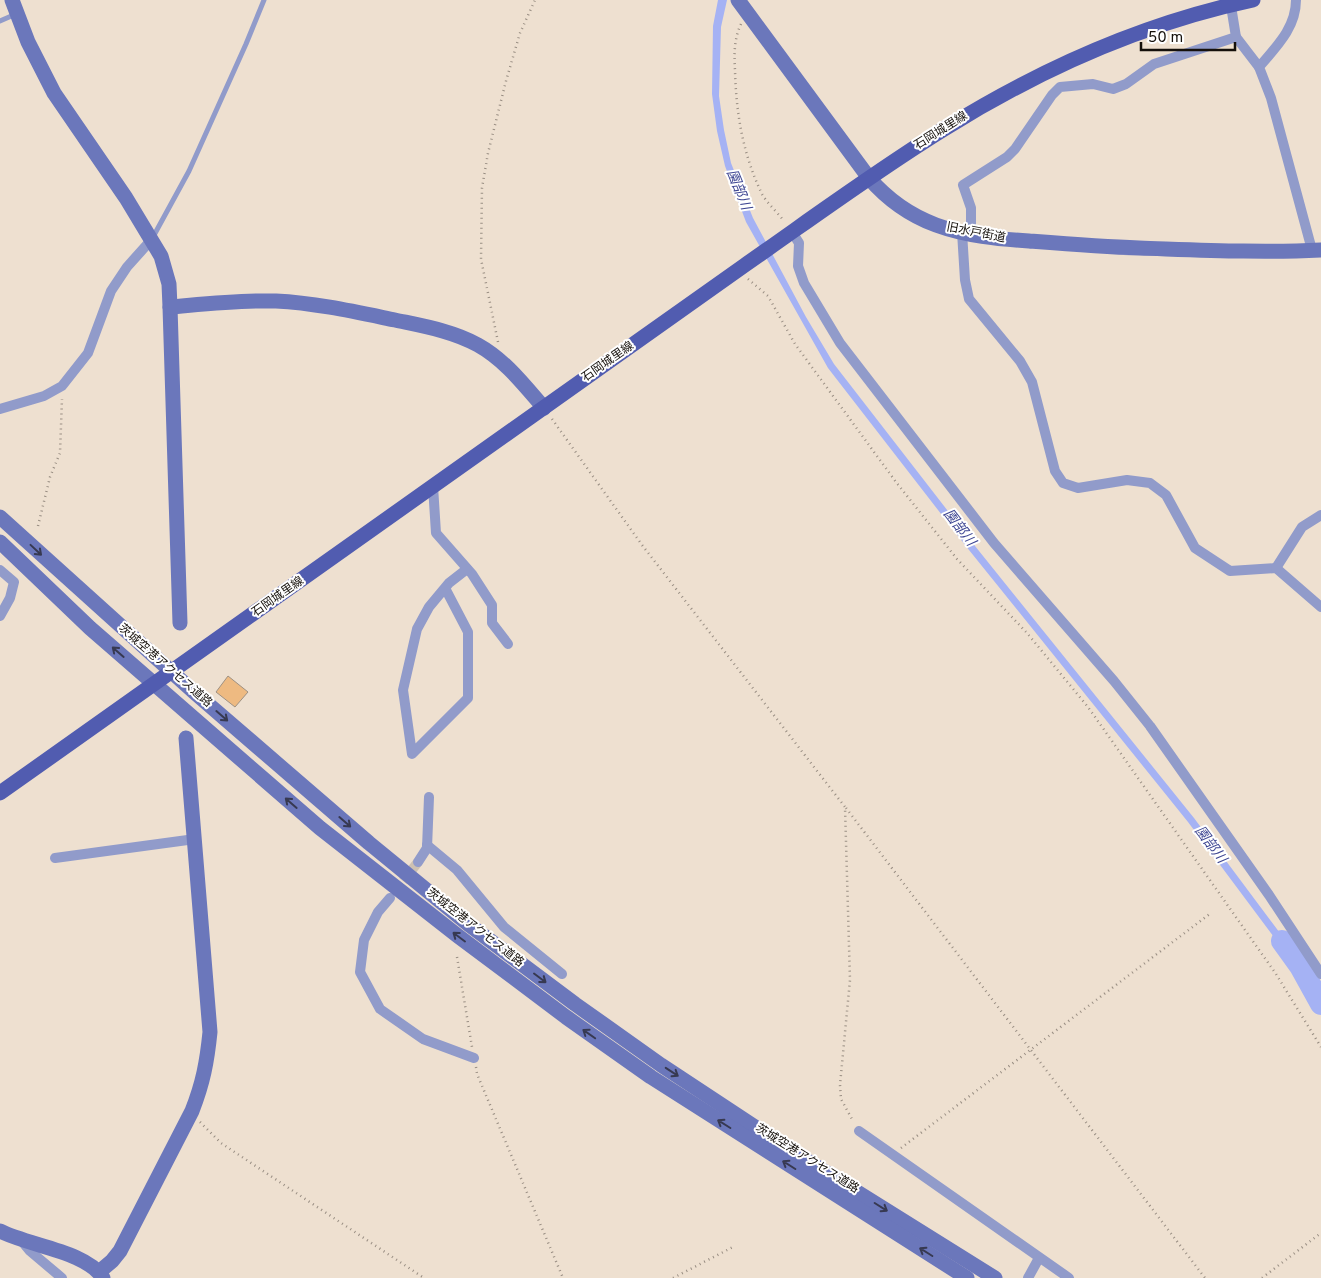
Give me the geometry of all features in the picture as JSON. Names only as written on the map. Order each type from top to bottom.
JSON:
[{"type":"main road","name":"石岡城里線","points":[[0,793],[544,408],[746,272],[787,236],[869,178],[944,129],[986,104],[1060,66],[1124,39],[1204,12],[1254,0]]},
{"type":"main road","name":"旧水戸街道","points":[[741,4],[869,178],[889,199],[910,214],[937,226],[1001,239],[1085,246],[1245,251],[1316,250]]},
{"type":"main road","points":[[16,5],[28,42],[54,93],[152,239],[166,270],[170,307],[180,623]]},
{"type":"main road","points":[[170,307],[275,301],[323,306],[449,333],[479,345],[493,355],[517,377],[544,408]]},
{"type":"main road","name":"茨城空港アクセス道路","points":[[0,517],[172,672],[369,843],[468,924],[575,1004],[662,1065],[790,1150],[995,1278]]},
{"type":"main road","name":"茨城空港アクセス道路","points":[[0,542],[90,628],[320,828],[458,936],[566,1017],[651,1077],[967,1278]]},
{"type":"main road","points":[[0,1231],[20,1240],[79,1258],[101,1275],[120,1251],[192,1111],[200,1090],[207,1064],[210,1032],[186,738]]},
{"type":"street","points":[[1259,67],[1292,25],[1296,0]]},
{"type":"street","points":[[1231,6],[1236,37],[1259,67],[1271,98],[1316,250]]},
{"type":"street","points":[[1236,37],[1154,64],[1126,84],[1113,89],[1093,84],[1060,87],[1052,95],[1015,149],[985,172],[963,185],[971,208],[967,233],[965,280],[969,299],[1020,361],[1032,382],[1055,471],[1063,482],[1078,488],[1127,480],[1150,483],[1166,495],[1195,548],[1230,571],[1276,568],[1321,607]]},
{"type":"street","points":[[787,236],[799,243],[798,266],[804,283],[840,343],[994,543],[1150,726],[1269,895],[1321,974]]},
{"type":"street","points":[[0,409],[44,396],[62,386],[88,353],[111,291],[127,267],[152,239]]},
{"type":"street","points":[[433,486],[436,533],[467,568],[492,605],[492,623],[508,644]]},
{"type":"street","points":[[1276,568],[1302,527],[1321,516]]},
{"type":"street","points":[[445,588],[468,632],[468,698],[412,754],[403,690],[417,629],[429,607],[449,583],[467,568]]},
{"type":"street","points":[[0,570],[14,582],[10,598],[0,616]]},
{"type":"street","points":[[418,862],[427,846],[429,797]]},
{"type":"street","points":[[55,858],[194,839]]},
{"type":"street","points":[[427,846],[456,870],[504,927],[562,974]]},
{"type":"street","points":[[390,898],[378,912],[364,940],[360,972],[380,1010],[423,1039],[474,1058]]},
{"type":"street","points":[[859,1132],[1070,1278]]},
{"type":"street","points":[[20,1240],[62,1278]]},
{"type":"street","points":[[1028,1278],[1039,1258]]},
{"type":"lane","points":[[152,239],[189,171],[264,0]]},
{"type":"lane","points":[[0,20],[16,5]]},
{"type":"path","points":[[493,355],[498,347],[499,339],[481,259],[482,188],[488,153],[506,81],[520,33],[535,0]]},
{"type":"path","points":[[741,4],[734,48],[739,124],[748,161],[763,196],[787,236]]},
{"type":"path","points":[[746,272],[768,296],[795,344],[896,482],[958,559],[1027,633],[1088,707],[1276,974],[1321,1047]]},
{"type":"path","points":[[38,526],[50,477],[60,454],[62,386]]},
{"type":"path","points":[[544,408],[642,545],[846,807],[1205,1278]]},
{"type":"path","points":[[846,807],[850,980],[840,1084],[842,1099],[859,1132]]},
{"type":"path","points":[[892,1155],[1211,913]]},
{"type":"path","points":[[457,957],[477,1074],[562,1278]]},
{"type":"path","points":[[192,1111],[221,1143],[424,1278]]},
{"type":"path","points":[[1262,1278],[1321,1234]]},
{"type":"path","points":[[673,1278],[733,1247]]},
{"type":"water","points":[[718,0],[727,0],[721,27],[719,96],[731,163],[753,218],[806,317],[834,364],[975,546],[1194,818],[1303,964],[1297,968],[1188,822],[969,550],[828,368],[746,222],[725,166],[717,131],[712,94],[713,26]]},
{"type":"building","points":[[228,676],[248,692],[235,707],[216,692]]},
{"type":"waterway","name":"園部川","points":[[1282,941],[1300,966],[1321,1004]]},
{"type":"tunnel","points":[[394,893],[418,862]]}]
